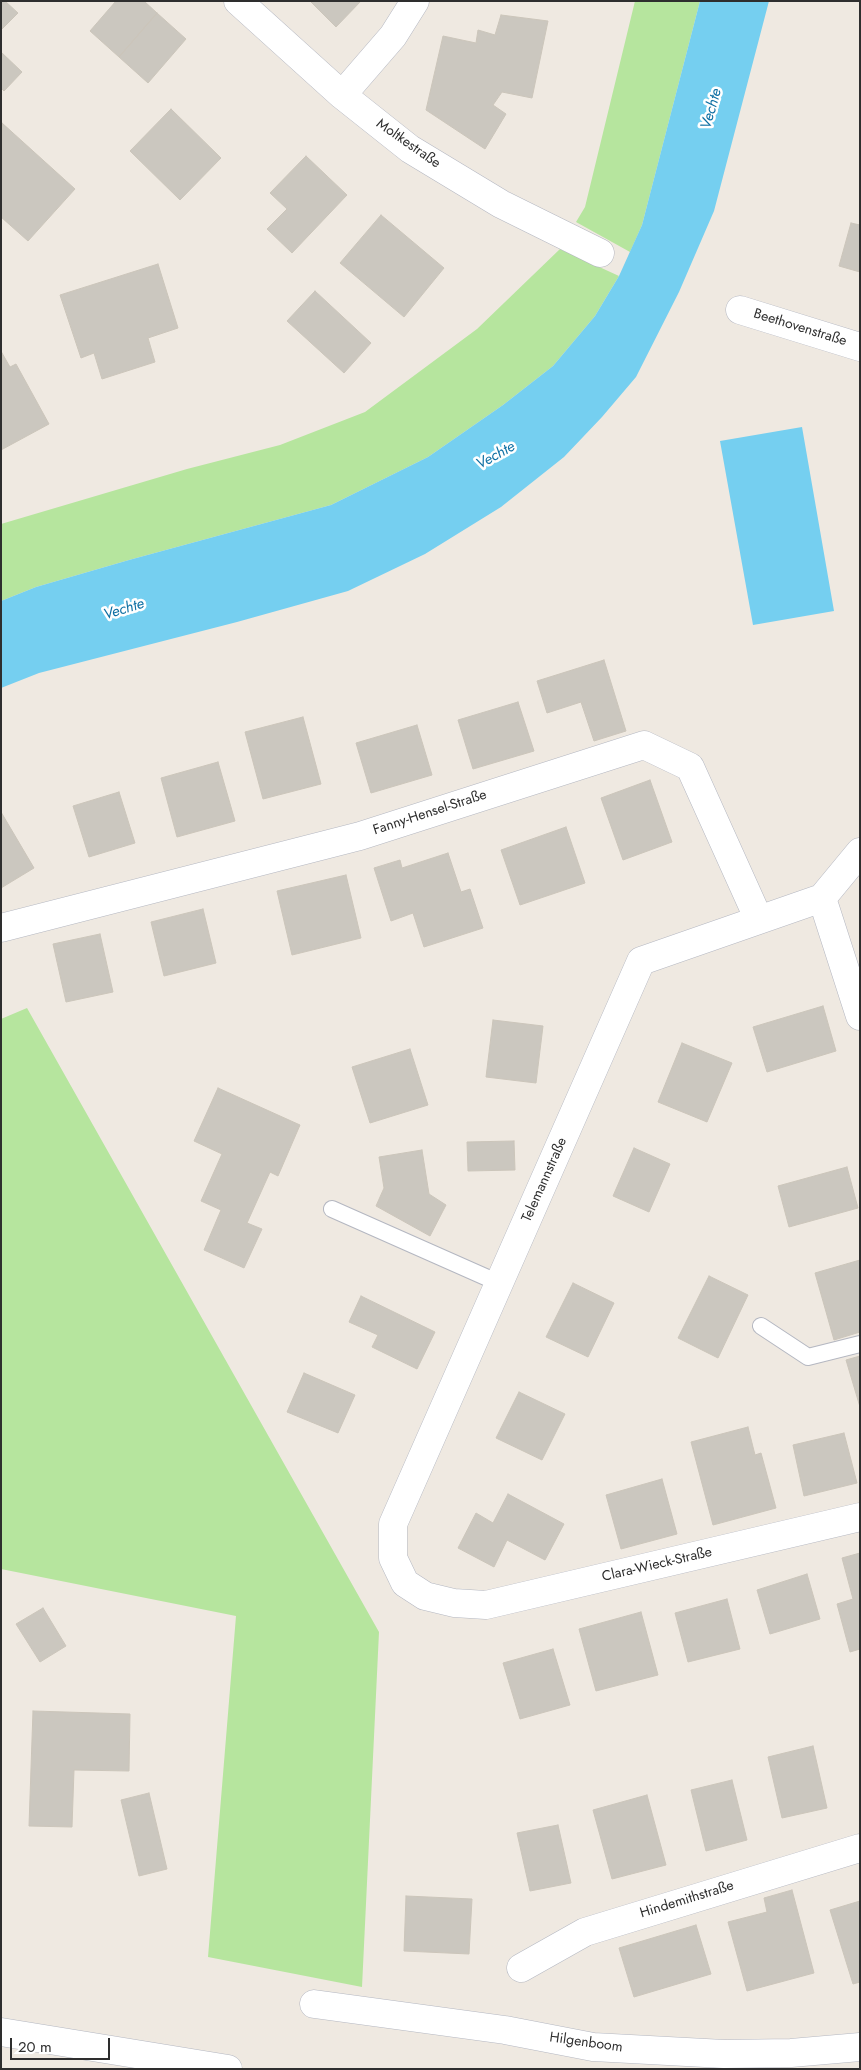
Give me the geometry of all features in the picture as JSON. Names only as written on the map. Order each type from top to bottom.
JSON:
[{"type":"street","name":"Moltkestraße","points":[[238,1],[342,95],[410,149],[501,204],[600,254]]},
{"type":"street","points":[[342,95],[393,36],[415,1]]},
{"type":"street","name":"Beethovenstraße","points":[[740,310],[860,347]]},
{"type":"street","name":"Fanny-Hensel-Straße","points":[[1,928],[360,836],[644,745],[690,767],[759,920]]},
{"type":"street","points":[[860,852],[822,898],[860,1016]]},
{"type":"street","name":"Telemannstraße","points":[[454,1603],[425,1596],[405,1583],[392,1558],[393,1524],[641,961],[822,898]]},
{"type":"street","name":"Clara-Wieck-Straße","points":[[454,1603],[486,1606],[860,1516]]},
{"type":"street","name":"Hindemithstraße","points":[[521,1968],[585,1932],[860,1848]]},
{"type":"street","name":"Hilgenboom","points":[[314,2004],[505,2030],[593,2047],[724,2054],[791,2053],[860,2047]]},
{"type":"street","points":[[1,2032],[228,2069]]},
{"type":"lane","points":[[332,1209],[499,1283]]},
{"type":"lane","points":[[761,1326],[808,1357],[860,1344]]},
{"type":"green space","points":[[635,1],[700,1],[642,225],[630,252],[576,222],[585,207]]},
{"type":"green space","points":[[560,249],[619,276],[595,316],[553,366],[503,405],[428,457],[331,505],[36,587],[1,601],[1,524],[187,469],[280,445],[365,412],[477,329]]},
{"type":"green space","points":[[27,1008],[379,1632],[362,1987],[208,1957],[236,1616],[1,1569],[1,1019]]},
{"type":"water","name":"Vechte","points":[[700,1],[769,1],[714,211],[679,292],[636,377],[564,457],[501,507],[425,554],[348,591],[39,673],[1,688],[1,601],[36,587],[331,505],[428,457],[503,405],[553,366],[595,316],[619,276],[642,225]]},
{"type":"water","points":[[802,427],[834,611],[753,625],[720,441]]},
{"type":"building","points":[[1,1],[5,1],[18,13],[1,30]]},
{"type":"building","points":[[116,1],[144,1],[157,13],[119,57],[90,31]]},
{"type":"building","points":[[310,1],[361,1],[336,27]]},
{"type":"building","points":[[157,13],[186,39],[148,83],[119,57]]},
{"type":"building","points":[[501,15],[548,21],[532,98],[502,92],[493,105],[506,114],[485,149],[426,110],[443,36],[476,43],[478,30],[495,35]]},
{"type":"building","points":[[1,52],[22,72],[4,91],[1,88]]},
{"type":"building","points":[[171,109],[221,158],[180,200],[130,151]]},
{"type":"building","points":[[2,123],[75,189],[28,241],[1,217]]},
{"type":"building","points":[[306,156],[347,195],[292,253],[267,229],[287,209],[270,193]]},
{"type":"building","points":[[381,215],[444,268],[404,317],[340,263]]},
{"type":"building","points":[[851,223],[860,225],[860,272],[839,266]]},
{"type":"building","points":[[158,264],[178,328],[148,338],[155,362],[102,379],[94,353],[81,358],[60,295]]},
{"type":"building","points":[[315,291],[371,343],[344,373],[287,321]]},
{"type":"building","points":[[2,353],[10,367],[16,364],[49,424],[1,450]]},
{"type":"building","points":[[604,660],[626,731],[594,741],[581,702],[547,713],[537,681]]},
{"type":"building","points":[[518,702],[534,751],[473,769],[458,720]]},
{"type":"building","points":[[303,717],[321,784],[263,799],[245,732]]},
{"type":"building","points":[[417,725],[432,775],[371,793],[356,743]]},
{"type":"building","points":[[218,762],[235,821],[177,837],[161,778]]},
{"type":"building","points":[[650,780],[672,842],[623,860],[601,798]]},
{"type":"building","points":[[119,792],[135,843],[89,857],[73,806]]},
{"type":"building","points":[[1,812],[34,868],[1,888]]},
{"type":"building","points":[[566,827],[585,883],[520,905],[501,850]]},
{"type":"building","points":[[448,853],[461,892],[470,889],[483,928],[424,947],[413,913],[391,921],[374,868],[400,860],[402,868]]},
{"type":"building","points":[[346,875],[361,938],[292,955],[277,891]]},
{"type":"building","points":[[203,909],[216,963],[164,976],[151,922]]},
{"type":"building","points":[[100,934],[113,992],[66,1002],[53,944]]},
{"type":"building","points":[[823,1006],[836,1051],[767,1072],[753,1027]]},
{"type":"building","points":[[493,1020],[543,1026],[536,1083],[486,1077]]},
{"type":"building","points":[[682,1043],[732,1063],[707,1122],[658,1102]]},
{"type":"building","points":[[410,1049],[428,1105],[370,1123],[352,1067]]},
{"type":"building","points":[[218,1088],[300,1125],[278,1176],[270,1172],[247,1223],[262,1229],[244,1268],[204,1250],[221,1210],[201,1201],[222,1154],[194,1141]]},
{"type":"building","points":[[514,1141],[515,1170],[468,1171],[467,1142]]},
{"type":"building","points":[[634,1148],[670,1164],[649,1212],[613,1196]]},
{"type":"building","points":[[422,1150],[429,1194],[446,1205],[430,1236],[376,1206],[384,1188],[379,1157]]},
{"type":"building","points":[[847,1167],[858,1208],[789,1227],[778,1186]]},
{"type":"building","points":[[860,1260],[860,1332],[834,1340],[815,1273]]},
{"type":"building","points":[[709,1276],[748,1295],[718,1358],[678,1338]]},
{"type":"building","points":[[573,1283],[614,1303],[588,1357],[546,1337]]},
{"type":"building","points":[[361,1296],[435,1332],[417,1369],[372,1347],[378,1335],[349,1322]]},
{"type":"building","points":[[860,1356],[860,1407],[846,1360]]},
{"type":"building","points":[[304,1373],[355,1395],[338,1433],[287,1412]]},
{"type":"building","points":[[519,1392],[565,1414],[542,1460],[496,1438]]},
{"type":"building","points":[[748,1427],[755,1455],[761,1453],[776,1508],[713,1525],[691,1442]]},
{"type":"building","points":[[844,1433],[857,1483],[804,1496],[793,1445]]},
{"type":"building","points":[[662,1479],[677,1534],[621,1549],[606,1495]]},
{"type":"building","points":[[508,1494],[564,1524],[545,1560],[507,1540],[494,1567],[458,1548],[476,1513],[493,1523]]},
{"type":"building","points":[[860,1553],[860,1649],[850,1652],[837,1604],[853,1599],[842,1558]]},
{"type":"building","points":[[807,1574],[820,1619],[770,1634],[757,1590]]},
{"type":"building","points":[[727,1599],[740,1649],[688,1662],[675,1613]]},
{"type":"building","points":[[43,1608],[66,1646],[40,1662],[16,1624]]},
{"type":"building","points":[[641,1612],[658,1675],[596,1691],[579,1629]]},
{"type":"building","points":[[553,1649],[570,1705],[520,1719],[503,1663]]},
{"type":"building","points":[[33,1711],[130,1714],[129,1771],[74,1770],[72,1827],[29,1826]]},
{"type":"building","points":[[813,1746],[827,1808],[782,1818],[768,1757]]},
{"type":"building","points":[[732,1780],[747,1840],[706,1851],[691,1790]]},
{"type":"building","points":[[149,1793],[167,1869],[139,1876],[121,1800]]},
{"type":"building","points":[[647,1795],[666,1865],[612,1879],[593,1810]]},
{"type":"building","points":[[558,1825],[571,1883],[530,1891],[517,1833]]},
{"type":"building","points":[[792,1890],[814,1973],[747,1991],[728,1922],[767,1912],[764,1898]]},
{"type":"building","points":[[406,1896],[472,1899],[469,1954],[404,1951]]},
{"type":"building","points":[[860,1901],[860,1982],[853,1984],[830,1910]]},
{"type":"building","points":[[696,1925],[711,1974],[634,1997],[619,1948]]}]
